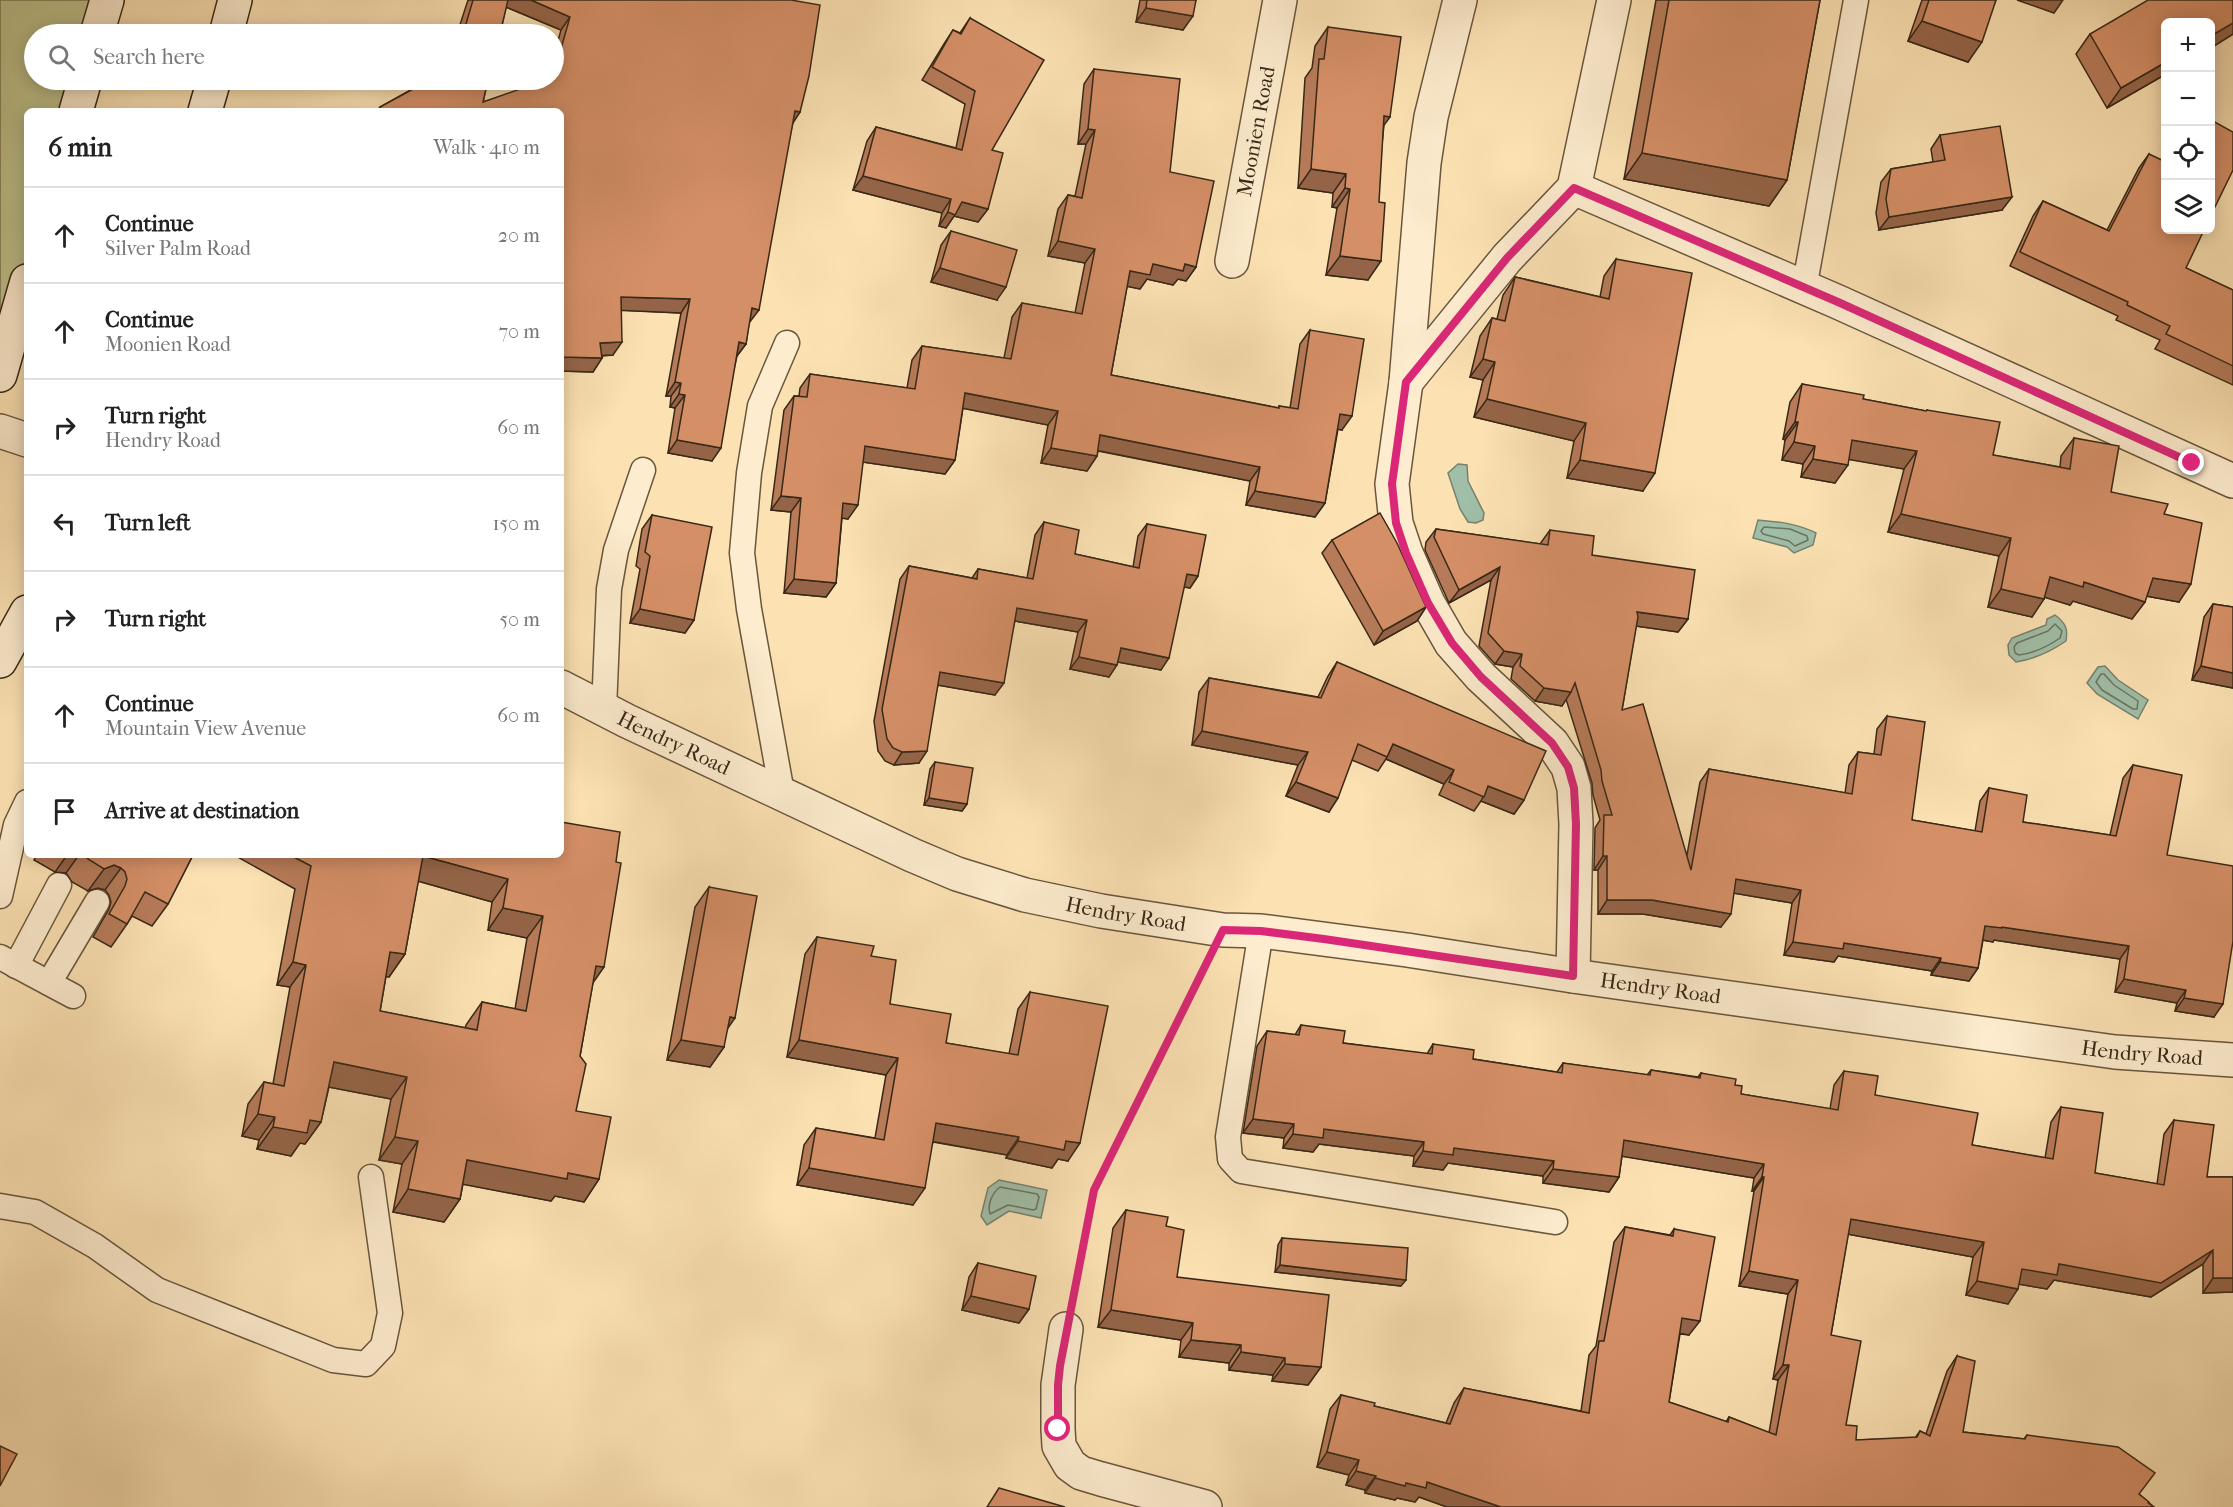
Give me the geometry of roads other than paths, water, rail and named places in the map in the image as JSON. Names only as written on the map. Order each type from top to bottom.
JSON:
[{"type":"street","points":[[101,24],[107,0]]},
{"type":"street","points":[[228,24],[235,0]]},
{"type":"street","name":"Moonien Road","points":[[1232,261],[1280,0]]},
{"type":"street","points":[[1460,0],[1431,117],[1424,163],[1406,382],[1392,484],[1396,523],[1406,553],[1428,603],[1452,643],[1481,677],[1552,743],[1568,767],[1574,788],[1576,824],[1573,976]]},
{"type":"street","points":[[1406,382],[1507,258],[1574,188],[1614,0]]},
{"type":"street","points":[[77,108],[82,90]]},
{"type":"street","points":[[206,108],[211,90]]},
{"type":"street","points":[[1574,188],[1838,302],[2233,481]]},
{"type":"street","points":[[0,375],[24,291]]},
{"type":"street","points":[[0,430],[24,439]]},
{"type":"street","points":[[0,660],[24,617]]},
{"type":"street","name":"Hendry Road","points":[[564,689],[782,794],[939,866],[1025,895],[1101,911],[1223,930],[1261,931],[1407,950],[1573,976],[2115,1052],[2233,1060]]},
{"type":"street","points":[[1066,1329],[1058,1385],[1059,1446],[1064,1457],[1081,1473],[1194,1506]]},
{"type":"lane","points":[[1804,289],[1856,0]]},
{"type":"lane","points":[[782,794],[749,609],[742,553],[749,473],[760,406],[787,343]]},
{"type":"lane","points":[[604,709],[609,589],[616,550],[643,470]]},
{"type":"lane","points":[[0,896],[16,825],[24,808]]},
{"type":"lane","points":[[59,885],[8,961],[73,996]]},
{"type":"lane","points":[[49,983],[97,902]]},
{"type":"lane","points":[[1261,931],[1227,1137],[1230,1159],[1242,1171],[1555,1222]]},
{"type":"lane","points":[[0,1206],[35,1212],[95,1246],[157,1290],[333,1360],[366,1364],[383,1346],[390,1312],[370,1177]]},
{"type":"water","points":[[1458,464],[1467,465],[1468,481],[1484,513],[1483,520],[1476,523],[1468,522],[1460,509],[1448,473]]},
{"type":"water","points":[[1758,520],[1794,525],[1816,533],[1813,545],[1794,553],[1787,547],[1753,538]]},
{"type":"water","points":[[2055,615],[2065,626],[2066,641],[2042,654],[2016,662],[2009,655],[2008,645],[2012,638],[2046,625],[2047,619]]},
{"type":"water","points":[[2105,666],[2118,680],[2148,700],[2138,719],[2097,694],[2087,683],[2098,667]]},
{"type":"water","points":[[999,1180],[1047,1190],[1041,1218],[1009,1211],[987,1225],[981,1216],[988,1188]]}]
